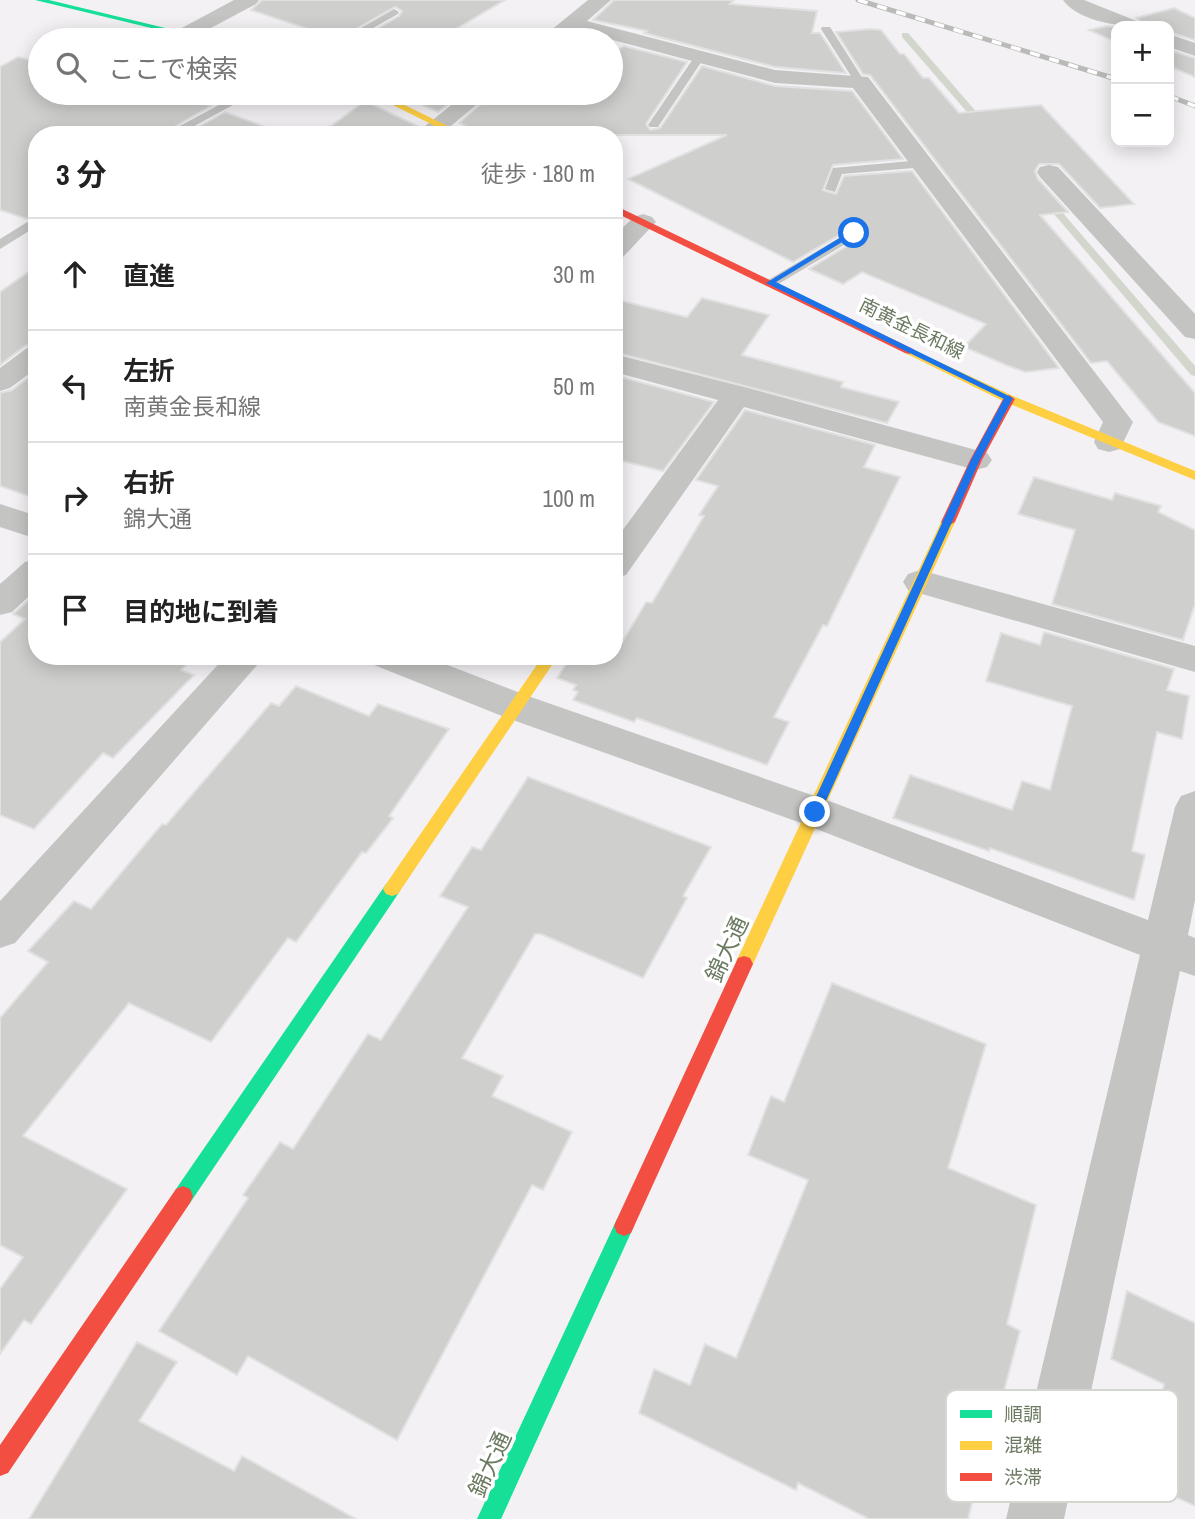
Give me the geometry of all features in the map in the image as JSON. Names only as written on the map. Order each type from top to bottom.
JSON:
[{"type":"street","points":[[39,0],[159,28]]},
{"type":"street","points":[[196,28],[249,0]]},
{"type":"street","points":[[565,28],[601,0]]},
{"type":"street","points":[[1073,0],[1076,5],[1119,21]]},
{"type":"street","points":[[571,23],[591,28]]},
{"type":"street","points":[[623,36],[775,76],[860,82],[1118,422],[1109,442]]},
{"type":"street","points":[[1174,42],[1195,50]]},
{"type":"street","points":[[392,105],[426,126]]},
{"type":"street","points":[[435,126],[464,105]]},
{"type":"street","points":[[1049,172],[1195,331]]},
{"type":"street","name":"南黄金長和線","points":[[623,212],[1009,398],[1195,476]]},
{"type":"street","points":[[623,242],[643,222]]},
{"type":"street","points":[[0,382],[28,361]]},
{"type":"street","points":[[623,365],[976,460]]},
{"type":"street","points":[[623,554],[738,394]]},
{"type":"street","name":"錦大通","points":[[489,1519],[976,460],[1009,398]]},
{"type":"street","points":[[0,515],[28,525]]},
{"type":"street","points":[[0,603],[28,578]]},
{"type":"street","points":[[920,582],[1195,659]]},
{"type":"street","points":[[0,930],[239,665]]},
{"type":"street","points":[[410,665],[515,706],[815,812],[1180,951]]},
{"type":"street","points":[[0,1465],[545,665]]},
{"type":"street","points":[[1068,1390],[1180,951],[1195,807]]},
{"type":"street","points":[[1035,1519],[1039,1502]]},
{"type":"lane","points":[[366,28],[394,12]]},
{"type":"lane","points":[[826,29],[860,82]]},
{"type":"lane","points":[[654,125],[701,55]]},
{"type":"lane","points":[[186,126],[226,105]]},
{"type":"lane","points":[[831,189],[837,171],[922,164]]},
{"type":"lane","points":[[0,244],[28,226]]},
{"type":"lane","points":[[770,283],[854,233]]},
{"type":"building","points":[[262,0],[505,0],[457,28],[378,28],[399,16],[402,11],[395,7],[358,28],[305,28],[251,10]]},
{"type":"building","points":[[614,0],[734,0],[730,4],[817,11],[812,33],[820,33],[846,73],[775,67],[644,33],[647,31],[593,20]]},
{"type":"building","points":[[1174,8],[1195,18],[1195,40],[1174,34],[1174,21],[1139,21],[1136,18]]},
{"type":"building","points":[[1111,26],[1111,40],[1089,30]]},
{"type":"building","points":[[881,30],[900,54],[904,54],[923,78],[929,78],[959,113],[1041,105],[1134,204],[1100,208],[1059,164],[1039,164],[1035,171],[1038,179],[1068,212],[1040,215],[1195,393],[1195,436],[1158,422],[1107,361],[1091,363],[870,75],[863,74],[836,32]]},
{"type":"building","points":[[623,47],[687,62],[646,124],[650,130],[660,128],[702,66],[775,86],[852,91],[903,159],[833,165],[823,190],[836,194],[844,176],[912,171],[1059,368],[1025,372],[964,347],[986,324],[862,272],[843,284],[809,269],[860,238],[860,227],[853,227],[793,262],[628,179],[727,135],[623,135],[623,126],[466,126],[459,123],[479,105],[623,105]]},
{"type":"building","points":[[1174,52],[1195,58],[1195,77],[1174,68]]},
{"type":"building","points":[[18,57],[28,59],[28,105],[211,106],[176,126],[28,126],[27,219],[0,210],[0,67]]},
{"type":"building","points":[[360,105],[373,105],[418,126],[331,126]]},
{"type":"building","points":[[423,105],[447,105],[438,112]]},
{"type":"building","points":[[225,112],[263,126],[200,126]]},
{"type":"building","points":[[28,272],[28,345],[0,365],[0,292]]},
{"type":"building","points":[[702,298],[769,315],[742,355],[843,382],[841,387],[899,402],[887,423],[623,354],[623,301],[687,317]]},
{"type":"building","points":[[623,377],[714,402],[663,471],[623,461]]},
{"type":"building","points":[[28,378],[28,496],[0,486],[0,393],[12,390]]},
{"type":"building","points":[[745,410],[875,445],[864,467],[900,477],[827,626],[823,625],[774,717],[789,722],[767,765],[637,718],[634,722],[573,700],[578,692],[573,690],[576,685],[557,678],[565,665],[623,665],[623,641],[646,602],[652,603],[704,516],[699,515],[718,486],[696,480]]},
{"type":"building","points":[[1034,477],[1112,500],[1115,493],[1161,506],[1158,512],[1195,530],[1195,604],[1183,640],[1052,604],[1075,530],[1018,514]]},
{"type":"building","points":[[28,601],[28,665],[186,665],[181,670],[194,675],[113,758],[103,753],[34,829],[0,815],[0,642],[25,619],[13,614]]},
{"type":"building","points":[[1044,632],[1174,669],[1167,690],[1189,696],[1182,739],[1157,732],[1132,851],[1145,855],[1134,900],[990,848],[989,851],[893,818],[910,775],[1012,810],[1022,781],[1050,790],[1072,706],[986,681],[1001,633],[1040,645]]},
{"type":"building","points":[[296,686],[369,716],[378,704],[449,729],[389,816],[393,818],[366,853],[362,852],[296,942],[288,938],[211,1042],[129,1003],[23,1136],[127,1189],[31,1324],[24,1320],[0,1354],[0,1289],[23,1257],[0,1245],[0,1018],[48,962],[28,951],[74,901],[91,909],[162,824],[166,825],[271,703],[279,706]]},
{"type":"building","points":[[528,777],[711,847],[683,896],[687,898],[643,978],[541,934],[535,934],[462,1058],[503,1076],[492,1096],[572,1132],[543,1190],[532,1185],[397,1440],[248,1356],[237,1375],[159,1331],[248,1198],[243,1195],[280,1142],[293,1149],[368,1034],[381,1040],[468,907],[440,896],[472,847],[481,850]]},
{"type":"building","points":[[832,983],[986,1044],[948,1168],[1036,1205],[1007,1324],[1020,1331],[1004,1390],[946,1390],[946,1502],[972,1502],[968,1519],[869,1519],[798,1483],[796,1490],[639,1413],[654,1369],[690,1385],[705,1344],[736,1358],[808,1180],[748,1155],[771,1096],[784,1102]]},
{"type":"building","points":[[1127,1291],[1195,1323],[1195,1506],[1178,1498],[1178,1390],[1163,1390],[1164,1384],[1111,1359]]},
{"type":"building","points":[[137,1342],[177,1362],[139,1421],[234,1471],[242,1456],[356,1519],[29,1519]]},
{"type":"waterway","points":[[905,35],[983,125]]},
{"type":"waterway","points":[[1046,199],[1195,373]]},
{"type":"railway","points":[[858,0],[1111,77]]},
{"type":"railway","points":[[1174,98],[1195,106]]},
{"type":"traffic: fast","points":[[39,0],[159,28]]},
{"type":"traffic: fast","points":[[183,1196],[392,889]]},
{"type":"traffic: fast","points":[[489,1519],[624,1226]]},
{"type":"traffic: slow","points":[[398,105],[442,126]]},
{"type":"traffic: slow","points":[[909,351],[1009,399],[1195,476]]},
{"type":"traffic: slow","points":[[744,964],[948,522]]},
{"type":"traffic: slow","points":[[392,889],[545,665]]},
{"type":"traffic: jam","points":[[623,212],[909,351]]},
{"type":"traffic: jam","points":[[948,522],[976,460],[1009,399]]},
{"type":"traffic: jam","points":[[624,1226],[744,964]]},
{"type":"traffic: jam","points":[[0,1465],[183,1196]]},
{"type":"route","points":[[815,812],[976,460],[1009,398],[770,283],[854,233]]}]
